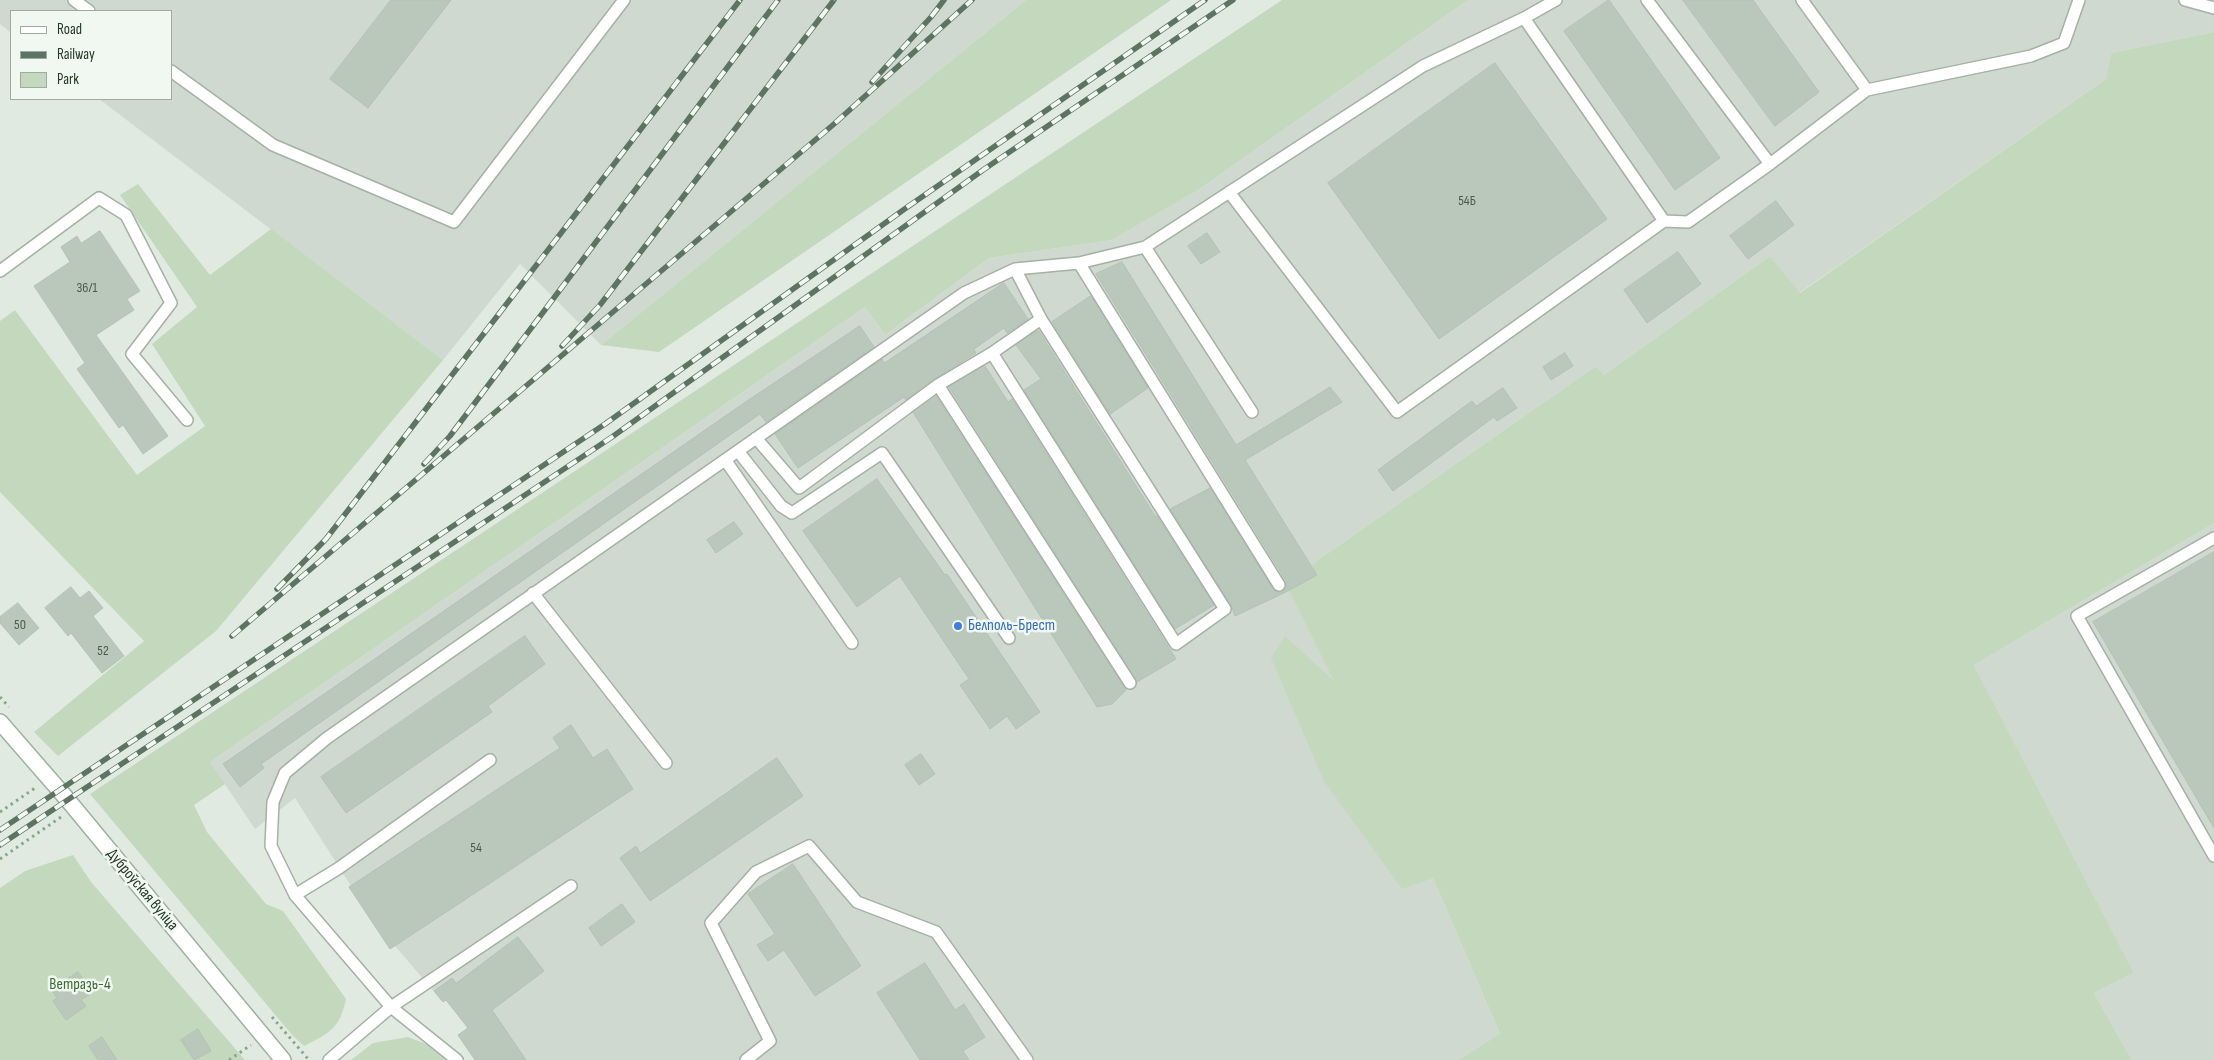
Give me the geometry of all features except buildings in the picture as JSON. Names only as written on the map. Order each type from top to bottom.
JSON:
[{"type":"main road","name":"Дуброўская вуліца","points":[[0,722],[67,799],[283,1060]]},
{"type":"lane","points":[[74,0],[89,10]]},
{"type":"lane","points":[[172,72],[273,145],[454,222],[624,0]]},
{"type":"lane","points":[[457,1060],[391,1007],[295,895],[271,846],[274,802],[285,773],[327,738],[964,293],[1015,269],[1079,263],[1145,247],[1423,66],[1524,18],[1556,0]]},
{"type":"lane","points":[[1648,0],[1770,164]]},
{"type":"lane","points":[[1802,0],[1867,90]]},
{"type":"lane","points":[[1229,192],[1397,412],[1664,221],[1688,222],[1770,164],[1867,90],[2031,56],[2048,49],[2064,42],[2080,0]]},
{"type":"lane","points":[[2184,0],[2214,8]]},
{"type":"lane","points":[[1524,18],[1664,221]]},
{"type":"lane","points":[[0,271],[99,198],[126,215],[170,303],[132,354],[187,420]]},
{"type":"lane","points":[[1145,247],[1252,412]]},
{"type":"lane","points":[[1079,263],[1279,585]]},
{"type":"lane","points":[[992,353],[1176,644],[1225,609],[1041,319],[1015,269]]},
{"type":"lane","points":[[756,438],[798,488],[938,385],[992,353],[1041,319]]},
{"type":"lane","points":[[938,385],[1130,683]]},
{"type":"lane","points":[[738,451],[781,506],[792,513],[882,453],[1008,638]]},
{"type":"lane","points":[[726,461],[852,643]]},
{"type":"lane","points":[[2214,538],[2077,616],[2214,856]]},
{"type":"lane","points":[[533,593],[666,763]]},
{"type":"lane","points":[[295,895],[339,868],[490,760]]},
{"type":"lane","points":[[746,1060],[770,1041],[710,923],[756,872],[809,846],[857,902],[936,932],[1027,1060]]},
{"type":"lane","points":[[329,1060],[391,1007],[571,886]]},
{"type":"path","points":[[0,812],[37,786]]},
{"type":"path","points":[[0,858],[61,817]]},
{"type":"path","points":[[229,1060],[252,1045]]},
{"type":"shaded area","points":[[0,0],[1026,0],[601,345],[520,264],[443,360],[100,100],[172,100],[172,10],[10,10],[10,32],[0,24]]},
{"type":"shaded area","points":[[1468,0],[2214,0],[2214,32],[2111,53],[2106,79],[1799,293],[1770,256],[1604,375],[1596,366],[1311,565],[1317,575],[1433,878],[1511,1060],[475,1060],[458,1035],[468,1028],[447,1000],[443,1002],[395,946],[390,949],[349,887],[351,886],[295,798],[255,829],[210,762],[865,307],[885,335],[989,258],[1112,240],[1198,190]]},
{"type":"shaded area","points":[[2214,523],[2214,1060],[2132,1060],[2094,993],[2134,973],[1974,665]]},
{"type":"green space","points":[[1026,0],[1171,0],[659,352],[601,345]]},
{"type":"green space","points":[[1282,0],[1468,0],[1198,190],[1112,240],[989,258],[885,335],[865,307],[210,762],[225,784],[194,805],[207,832],[266,904],[283,911],[346,999],[341,1017],[327,1033],[304,1046],[293,1036],[90,794]]},
{"type":"green space","points":[[2214,32],[2214,523],[1974,665],[2134,973],[2094,993],[2132,1060],[1459,1060],[1500,1034],[1433,878],[1402,889],[1324,781],[1271,658],[1285,636],[1334,681],[1289,590],[1317,575],[1311,565],[1596,366],[1604,375],[1770,256],[1800,293],[2106,79],[2111,53]]},
{"type":"green space","points":[[138,184],[210,275],[271,229],[443,360],[216,631],[58,756],[34,732],[144,641],[0,492],[0,321],[15,310],[137,475],[205,426],[152,344],[197,307],[120,195]]},
{"type":"green space","name":"Ветразь-4","points":[[73,855],[91,882],[245,1060],[0,1060],[0,888],[25,871]]},
{"type":"green space","points":[[408,1037],[439,1049],[445,1060],[351,1060],[373,1043]]},
{"type":"railway","points":[[277,589],[326,539],[740,0]]},
{"type":"railway","points":[[424,464],[450,436],[778,0]]},
{"type":"railway","points":[[562,346],[600,305],[834,0]]},
{"type":"railway","points":[[872,82],[944,0]]},
{"type":"railway","points":[[232,636],[834,124],[972,0]]},
{"type":"railway","points":[[0,830],[605,424],[906,208],[1205,0]]},
{"type":"railway","points":[[0,845],[612,437],[983,170],[1233,0]]},
{"type":"place","name":"Белполь-Брест","points":[[958,626]]}]
